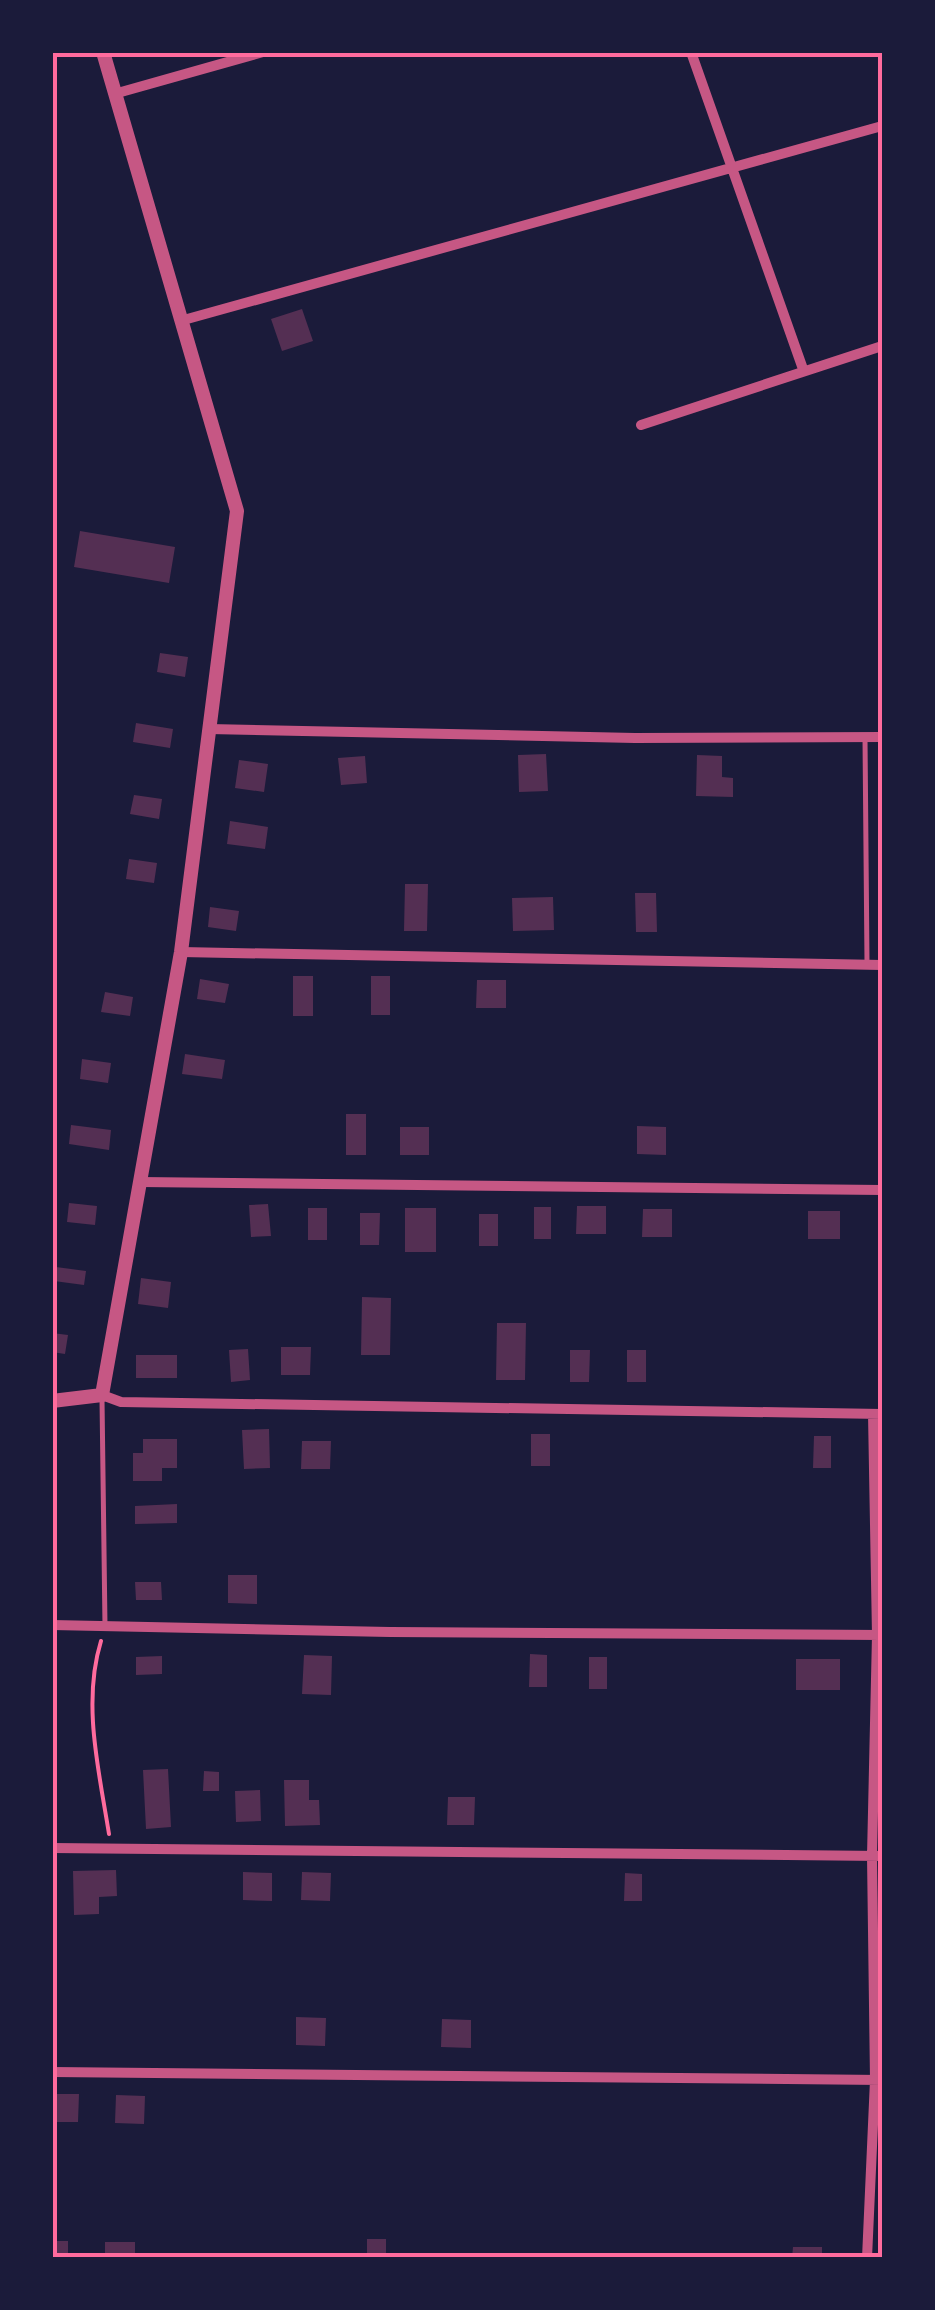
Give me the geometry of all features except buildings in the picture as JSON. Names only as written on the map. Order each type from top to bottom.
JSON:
[{"type":"street","points":[[102,1395],[181,952],[237,511],[103,52]]},
{"type":"street","points":[[114,94],[263,52]]},
{"type":"street","points":[[690,52],[803,370]]},
{"type":"street","points":[[180,321],[882,126]]},
{"type":"street","points":[[641,425],[882,346]]},
{"type":"street","points":[[210,729],[635,738],[882,737]]},
{"type":"street","points":[[181,952],[882,965]]},
{"type":"street","points":[[140,1182],[882,1190]]},
{"type":"street","points":[[52,1401],[102,1395],[121,1402],[878,1414],[879,2080],[867,2258]]},
{"type":"street","points":[[52,1625],[880,1635]]},
{"type":"street","points":[[52,1848],[877,1856]]},
{"type":"street","points":[[52,2072],[879,2080]]},
{"type":"lane","points":[[866,737],[867,965]]},
{"type":"lane","points":[[102,1395],[105,1626]]},
{"type":"path","points":[[105,1626],[92,1669],[95,1740],[112,1848]]}]
